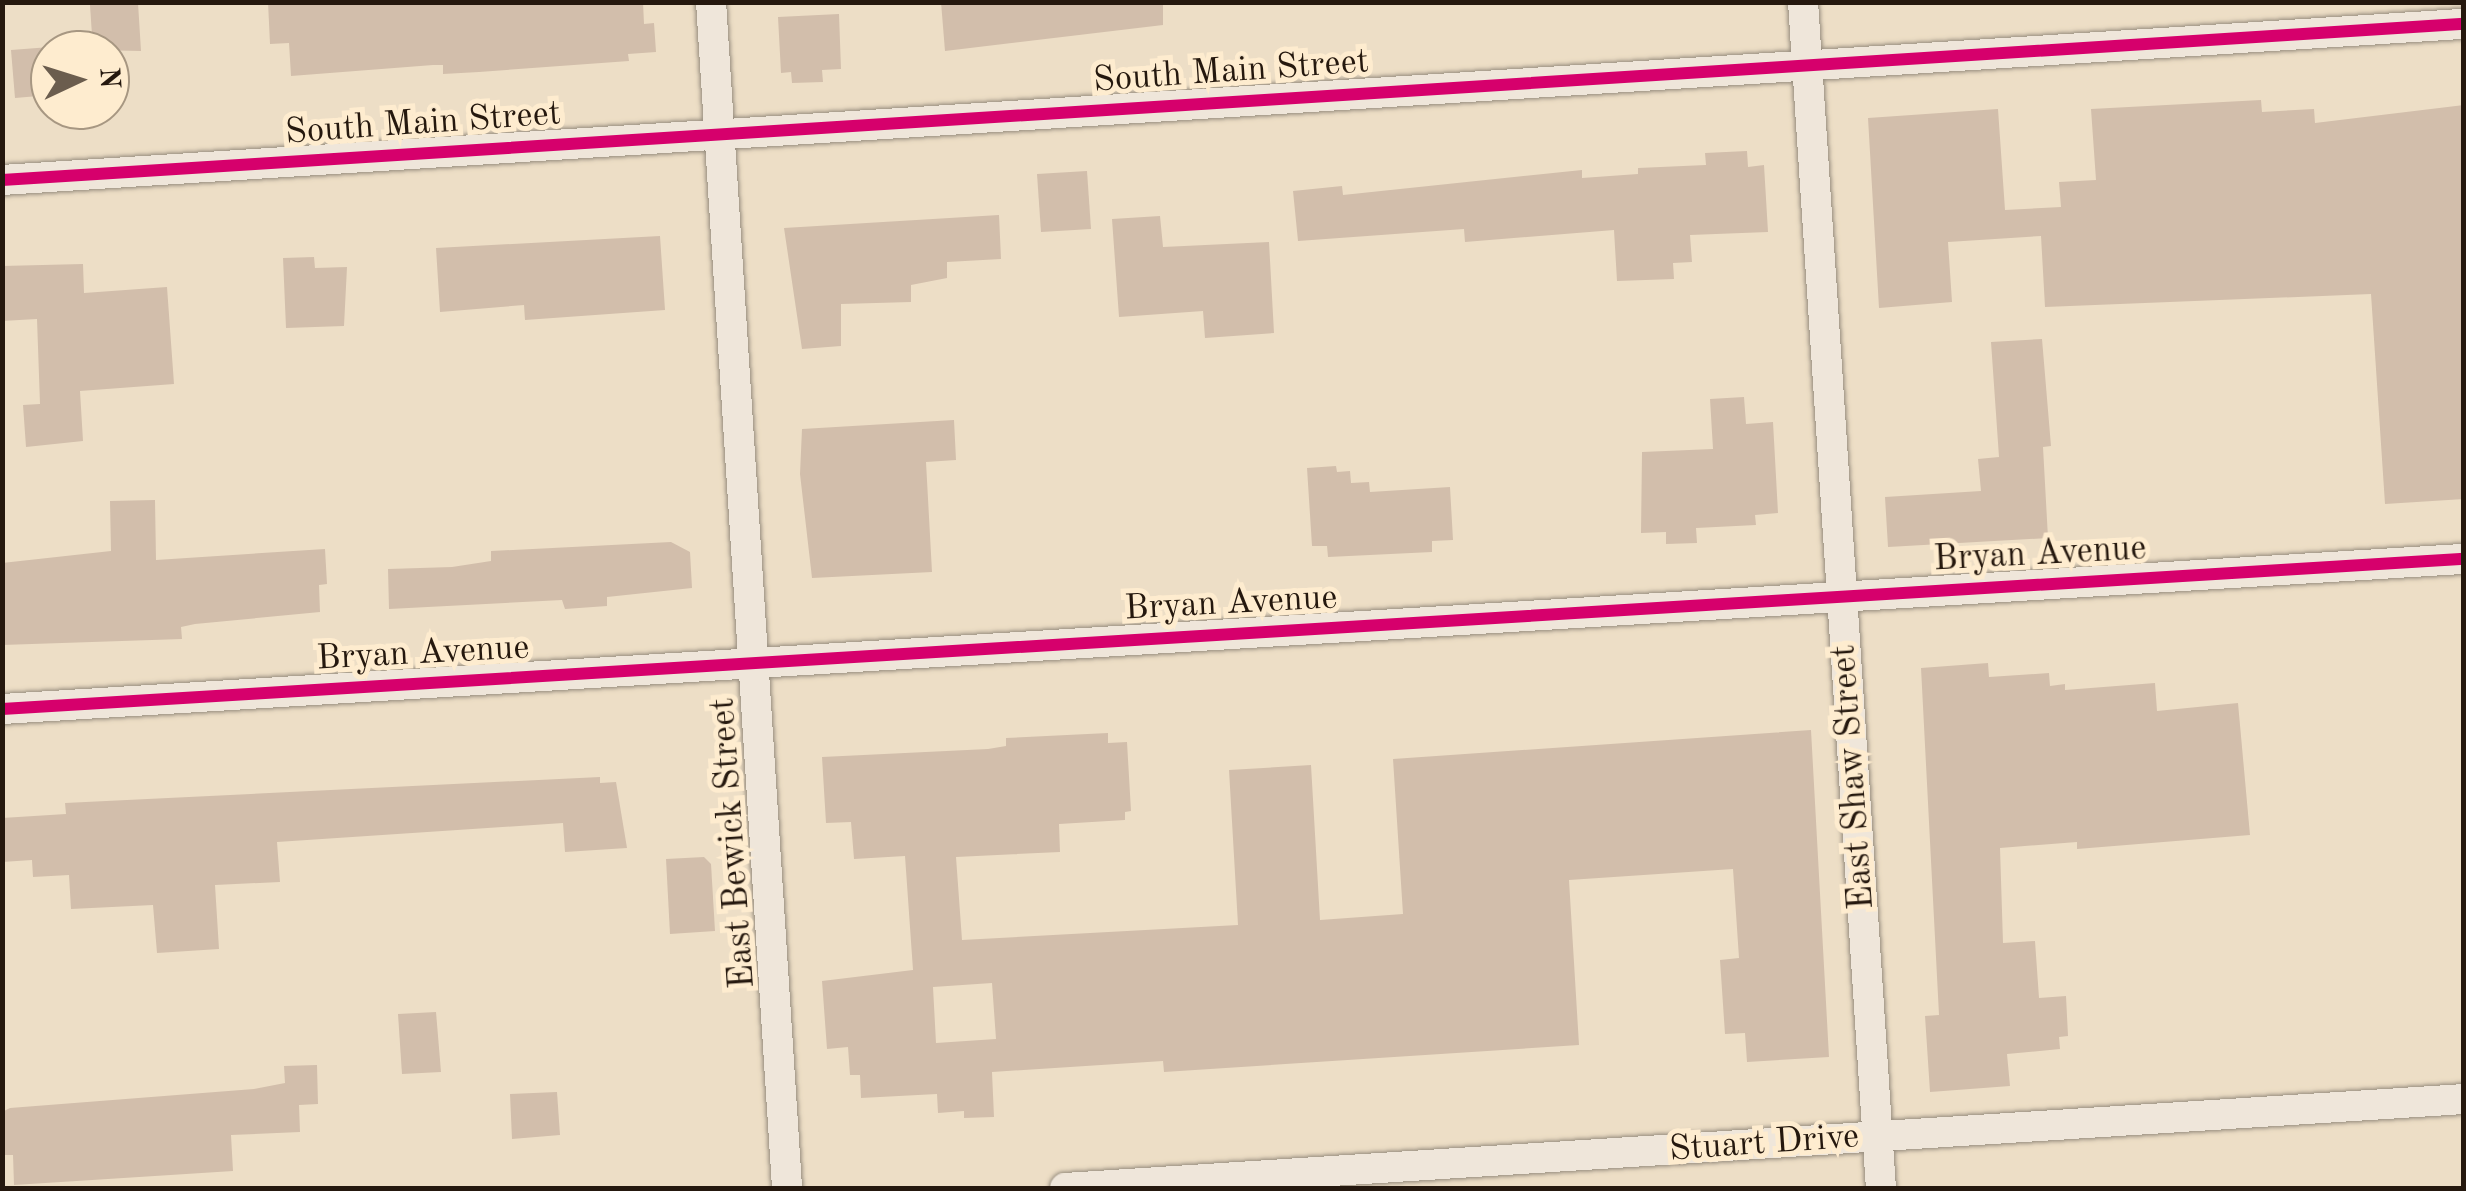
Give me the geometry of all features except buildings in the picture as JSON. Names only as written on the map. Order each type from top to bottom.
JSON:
[{"type":"street","name":"East Bewick Street","points":[[710,2],[787,1188]]},
{"type":"street","name":"East Shaw Street","points":[[1803,2],[1881,1188]]},
{"type":"street","name":"South Main Street","points":[[2,180],[2464,24]]},
{"type":"street","name":"Bryan Avenue","points":[[2,709],[2464,559]]},
{"type":"street","name":"Stuart Drive","points":[[1065,1188],[2464,1099]]},
{"type":"cycle path","points":[[2,180],[2464,24]]},
{"type":"cycle path","points":[[2,709],[2464,559]]}]
